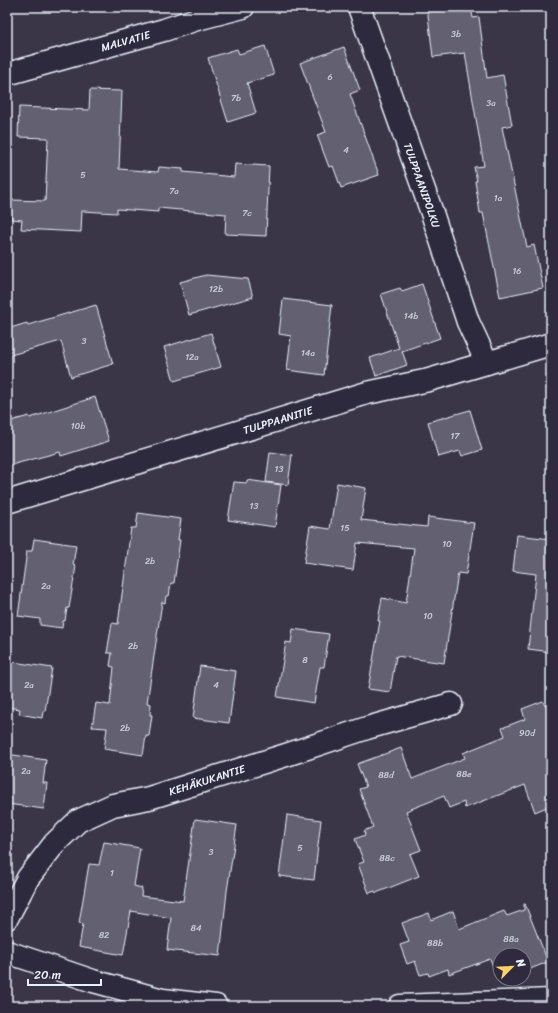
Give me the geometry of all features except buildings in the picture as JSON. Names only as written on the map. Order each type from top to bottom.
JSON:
[{"type":"street","name":"MALVATIE","points":[[7,74],[164,30],[196,19],[243,7]]},
{"type":"street","name":"TULPPAANIPOLKU","points":[[358,7],[431,210],[468,322],[487,363]]},
{"type":"street","name":"TULPPAANITIE","points":[[7,502],[367,393],[429,380],[551,344]]},
{"type":"street","name":"KEHÄKUKANTIE","points":[[7,918],[28,878],[56,843],[78,822],[113,805],[149,798],[367,728],[452,704]]},
{"type":"street","points":[[7,952],[93,981],[156,998],[216,1006]]},
{"type":"street","points":[[400,1006],[551,1000]]}]
